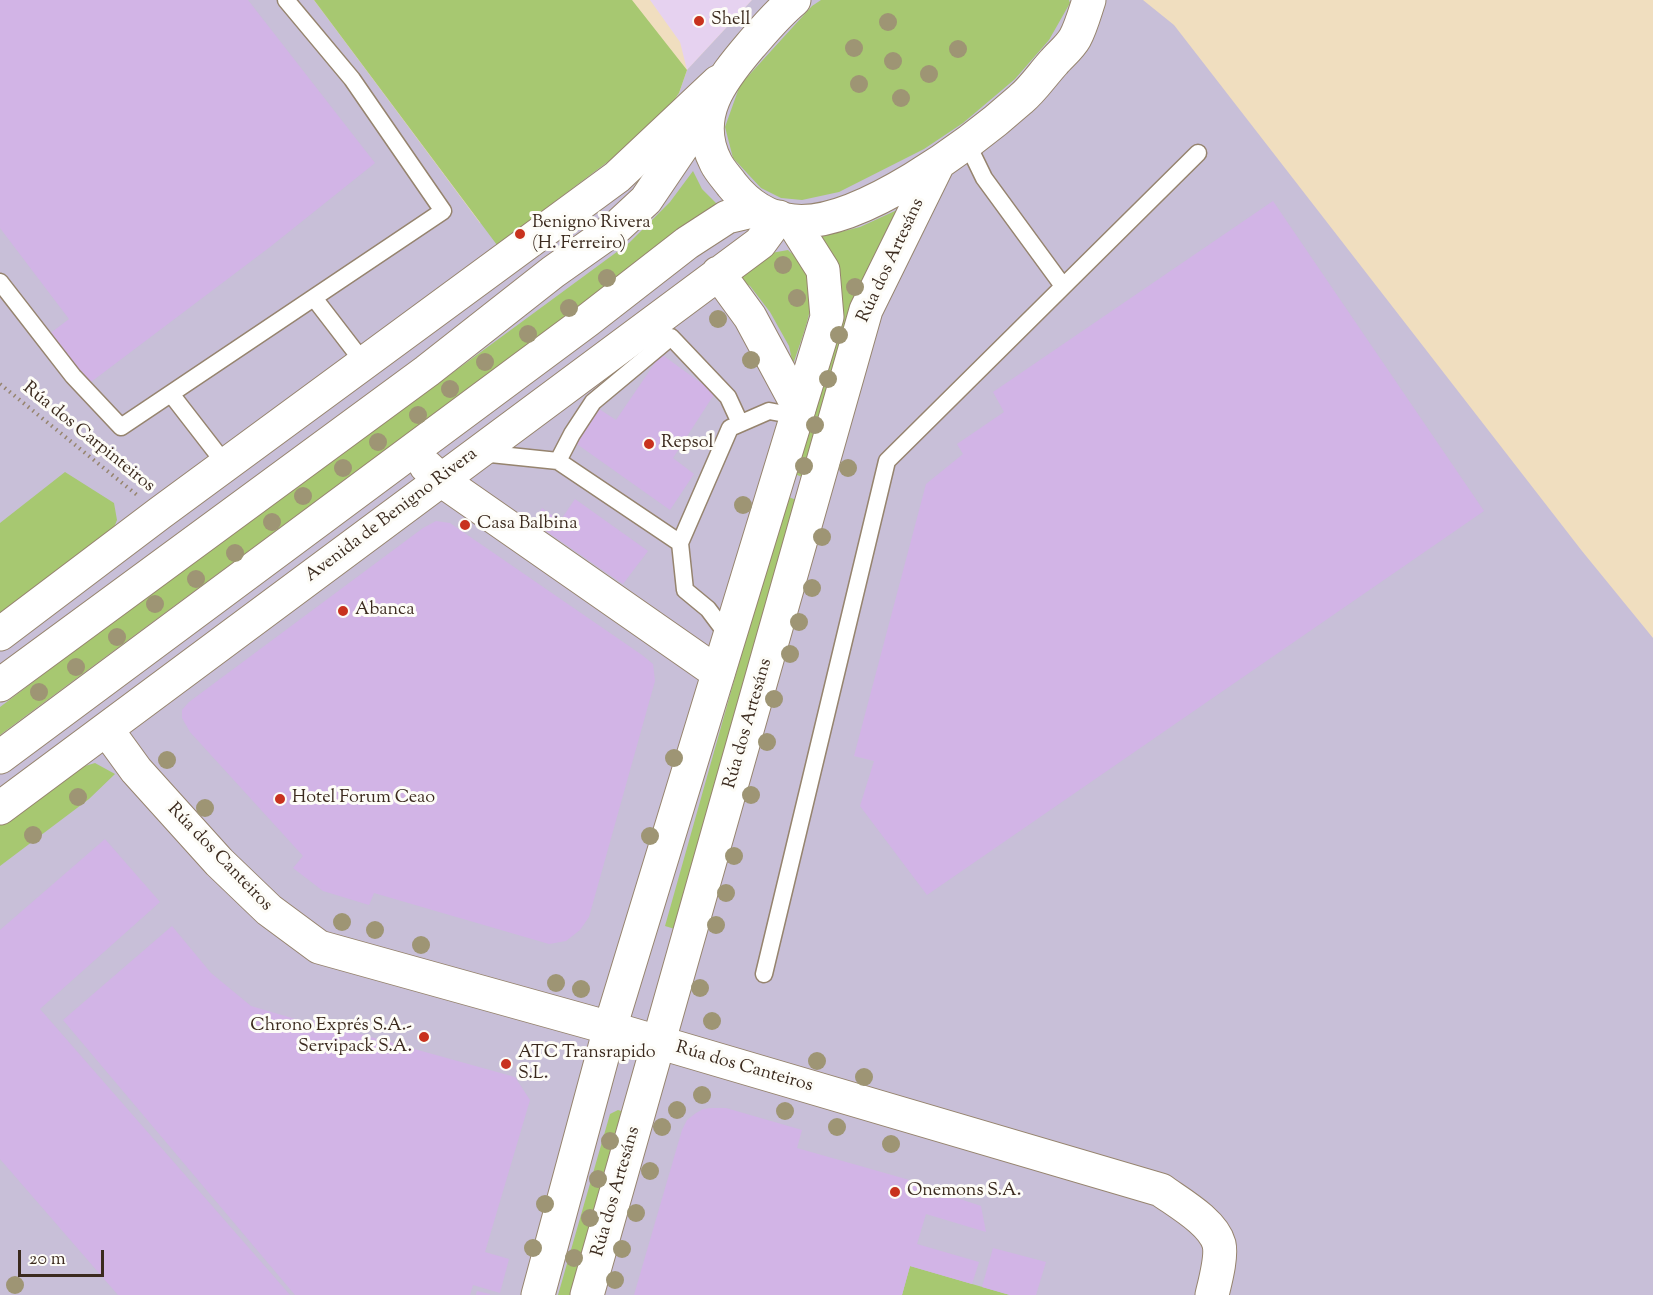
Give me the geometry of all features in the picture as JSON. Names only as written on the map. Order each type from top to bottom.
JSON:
[{"type":"street","points":[[0,634],[160,513],[617,177],[726,74],[781,11],[794,0]]},
{"type":"street","points":[[0,757],[588,320],[687,243],[727,217],[776,216],[815,220],[839,215],[873,200],[939,164],[1022,98],[1075,38],[1089,0]]},
{"type":"street","points":[[0,685],[417,378],[553,272],[618,226],[646,200],[709,107],[726,74]]},
{"type":"street","points":[[538,1295],[610,1028],[827,317],[823,270],[776,216],[740,194],[716,164],[707,137],[709,107]]},
{"type":"street","name":"Rúa dos Artesáns","points":[[587,1295],[866,310],[939,164]]},
{"type":"street","name":"Avenida de Benigno Rivera","points":[[0,808],[477,453],[646,342],[718,273],[760,243],[776,216]]},
{"type":"street","points":[[718,273],[750,317],[797,412]]},
{"type":"street","points":[[411,450],[441,480],[718,673]]},
{"type":"street","name":"Rúa dos Canteiros","points":[[107,730],[136,770],[219,862],[269,910],[319,947],[610,1028],[1161,1190],[1209,1227],[1219,1245],[1217,1277],[1212,1295]]},
{"type":"lane","points":[[0,282],[73,376],[121,428],[443,211],[352,79],[286,0]]},
{"type":"lane","points":[[967,143],[984,178],[1064,286]]},
{"type":"lane","points":[[764,974],[887,461],[1198,153]]},
{"type":"lane","points":[[314,298],[364,363]]},
{"type":"lane","points":[[558,461],[593,402],[646,342],[671,337],[728,397],[740,423]]},
{"type":"lane","points":[[171,394],[226,465]]},
{"type":"lane","points":[[729,637],[708,609],[685,590],[680,543],[730,428],[769,411],[797,412]]},
{"type":"lane","points":[[477,453],[558,461],[680,543]]},
{"type":"path","name":"Rúa dos Carpinteiros","points":[[0,384],[160,513]]},
{"type":"shaded area","points":[[0,0],[314,0],[480,223],[594,170],[658,124],[679,93],[687,70],[752,0],[1143,0],[1174,25],[1582,551],[1653,638],[1653,1295],[0,1295]]},
{"type":"shaded area","name":"Shell","points":[[650,0],[752,0],[687,70],[680,42]]},
{"type":"green space","points":[[314,0],[632,0],[687,70],[679,93],[658,124],[497,245]]},
{"type":"green space","points":[[821,0],[1069,0],[1070,3],[1049,40],[1015,79],[963,123],[924,149],[839,192],[802,200],[781,198],[761,188],[733,158],[725,127],[740,85],[812,6]]},
{"type":"green space","points":[[693,171],[702,189],[717,204],[0,735],[0,707],[629,243],[670,202]]},
{"type":"green space","points":[[897,210],[869,267],[858,297],[805,478],[792,473],[820,237],[860,227]]},
{"type":"green space","points":[[788,250],[806,265],[811,276],[812,288],[809,315],[793,365],[789,346],[770,312],[750,286],[737,278],[771,253]]},
{"type":"green space","points":[[65,472],[114,503],[117,520],[111,535],[0,620],[0,523]]},
{"type":"green space","points":[[786,496],[799,501],[678,930],[665,926]]},
{"type":"green space","points":[[95,763],[115,774],[89,799],[0,866],[0,823],[75,769]]},
{"type":"green space","points":[[621,1111],[622,1116],[571,1295],[558,1295],[610,1114]]},
{"type":"green space","points":[[910,1266],[1010,1295],[902,1295]]},
{"type":"building","points":[[0,0],[248,0],[375,163],[270,247],[87,385],[48,335],[69,319],[0,228]]},
{"type":"building","points":[[1273,201],[1484,511],[927,895],[860,806],[874,761],[854,756],[926,484],[963,454],[957,444],[1004,412],[993,392]]},
{"type":"building","points":[[661,354],[715,393],[673,458],[694,474],[670,510],[574,442],[596,407],[616,420]]},
{"type":"building","points":[[575,499],[648,551],[623,584],[533,522],[542,508],[560,521]]},
{"type":"building","points":[[436,521],[450,523],[653,664],[655,681],[589,917],[580,930],[566,941],[549,944],[374,893],[369,905],[323,891],[293,868],[303,856],[190,732],[182,718],[182,710],[189,702],[423,528]]},
{"type":"building","points":[[105,839],[160,902],[40,1009],[290,1295],[118,1295],[0,1159],[0,930]]},
{"type":"building","points":[[172,926],[211,973],[251,1006],[309,1023],[310,1020],[515,1077],[530,1100],[485,1252],[509,1259],[500,1293],[473,1285],[470,1295],[295,1295],[63,1020]]},
{"type":"building","points":[[712,1108],[726,1108],[802,1130],[797,1148],[934,1187],[933,1190],[981,1206],[986,1232],[926,1214],[917,1244],[979,1262],[972,1284],[910,1266],[902,1295],[634,1295],[682,1130],[687,1120],[696,1113]]},
{"type":"building","points":[[993,1248],[1046,1262],[1036,1295],[1010,1295],[982,1287]]},
{"type":"building","points":[[477,1291],[490,1294],[490,1295],[476,1295]]},
{"type":"place","name":"Shell","points":[[699,21]]},
{"type":"place","name":"Benigno Rivera (H. Ferreiro)","points":[[520,234]]},
{"type":"place","name":"Repsol","points":[[649,444]]},
{"type":"place","name":"Casa Balbina","points":[[465,525]]},
{"type":"place","name":"Abanca","points":[[343,611]]},
{"type":"place","name":"Hotel Forum Ceao","points":[[280,799]]},
{"type":"place","name":"Chrono Exprés S.A.- Servipack S.A.","points":[[424,1037]]},
{"type":"place","name":"ATC Transrapido S.L.","points":[[506,1064]]},
{"type":"place","name":"Onemons S.A.","points":[[895,1192]]}]
